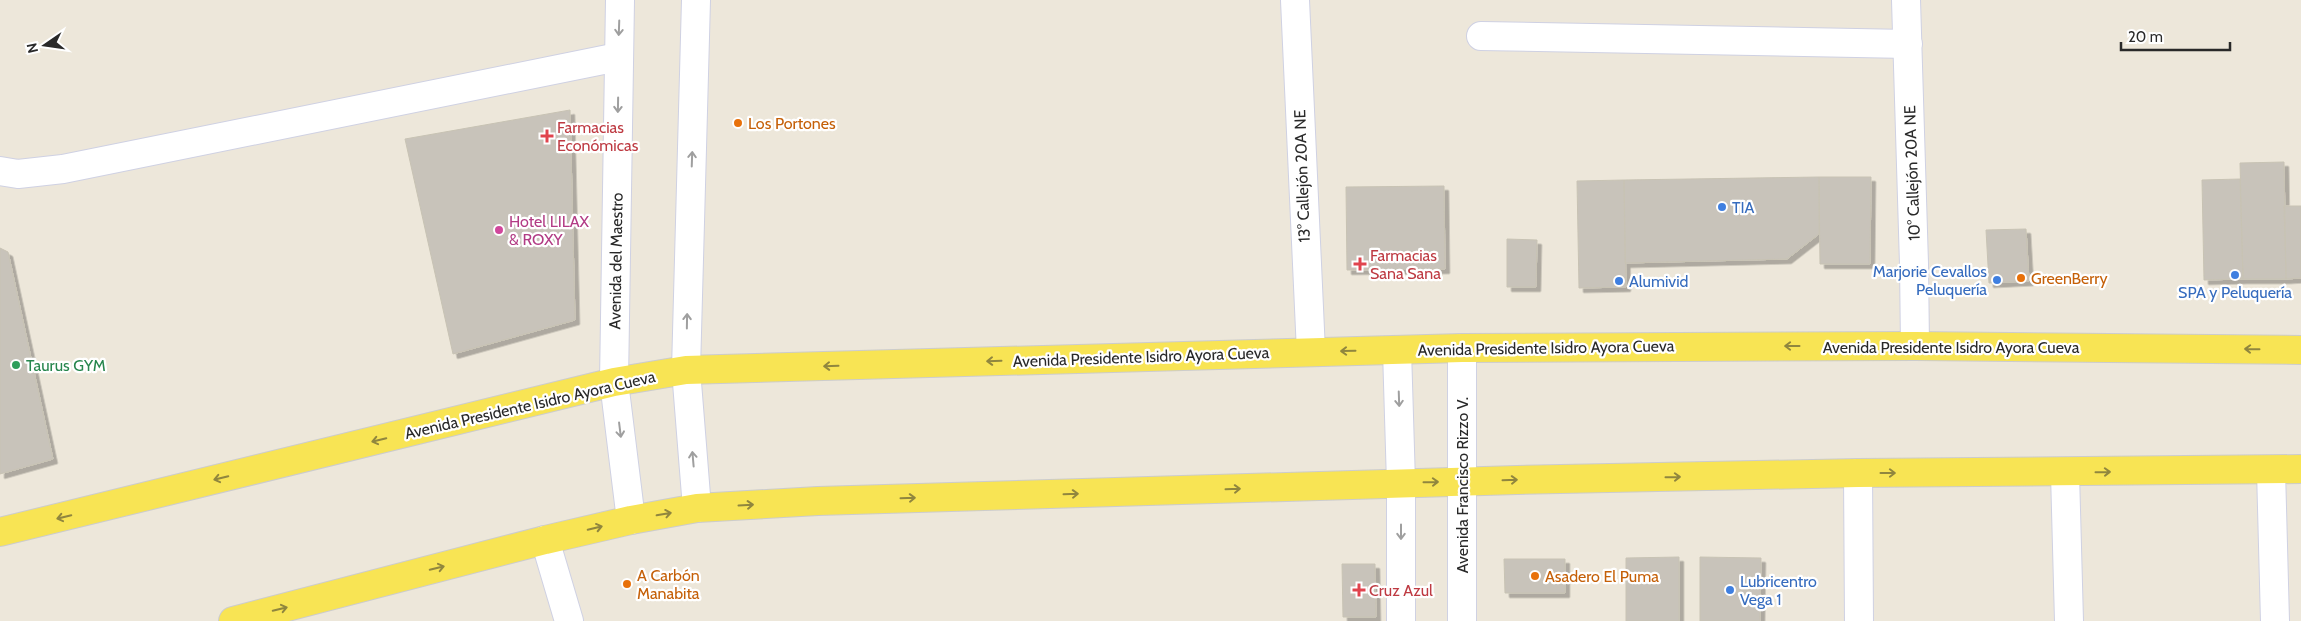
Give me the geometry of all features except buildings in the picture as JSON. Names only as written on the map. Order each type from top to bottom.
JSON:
[{"type":"main road","name":"Avenida Presidente Isidro Ayora Cueva","points":[[0,532],[614,382],[686,370],[1462,348],[1915,346],[2301,350]]},
{"type":"main road","points":[[233,621],[546,540],[631,520],[697,508],[818,501],[1401,483],[1858,474],[2301,469]]},
{"type":"street","name":"Avenida del Maestro","points":[[620,0],[614,382],[631,520]]},
{"type":"street","points":[[696,0],[686,370],[697,508]]},
{"type":"street","name":"13° Callejón 20A NE","points":[[1295,0],[1311,352]]},
{"type":"street","name":"10° Callejón 20A NE","points":[[1906,0],[1915,346]]},
{"type":"street","points":[[1481,36],[1908,44]]},
{"type":"street","points":[[0,171],[18,174],[63,169],[618,57]]},
{"type":"street","name":"Avenida Francisco Rizzo V.","points":[[1462,348],[1462,621]]},
{"type":"street","points":[[1397,350],[1401,483],[1401,621]]},
{"type":"street","points":[[2271,470],[2275,621]]},
{"type":"street","points":[[2066,473],[2069,621]]},
{"type":"street","points":[[1858,474],[1860,621]]},
{"type":"street","points":[[546,540],[569,621]]},
{"type":"place","name":"Los Portones","points":[[738,123]]},
{"type":"place","name":"Farmacias Económicas","points":[[547,136]]},
{"type":"place","name":"TIA","points":[[1722,207]]},
{"type":"place","name":"Hotel LILAX & ROXY","points":[[499,230]]},
{"type":"place","name":"Farmacias Sana Sana","points":[[1360,264]]},
{"type":"place","name":"SPA y Peluquería","points":[[2235,275]]},
{"type":"place","name":"GreenBerry","points":[[2021,278]]},
{"type":"place","name":"Marjorie Cevallos Peluquería","points":[[1997,280]]},
{"type":"place","name":"Alumivid","points":[[1619,281]]},
{"type":"place","name":"Taurus GYM","points":[[16,365]]},
{"type":"place","name":"Asadero El Puma","points":[[1535,576]]},
{"type":"place","name":"A Carbón Manabita","points":[[627,584]]},
{"type":"place","name":"Cruz Azul","points":[[1359,590]]},
{"type":"place","name":"Lubricentro Vega 1","points":[[1730,590]]}]
